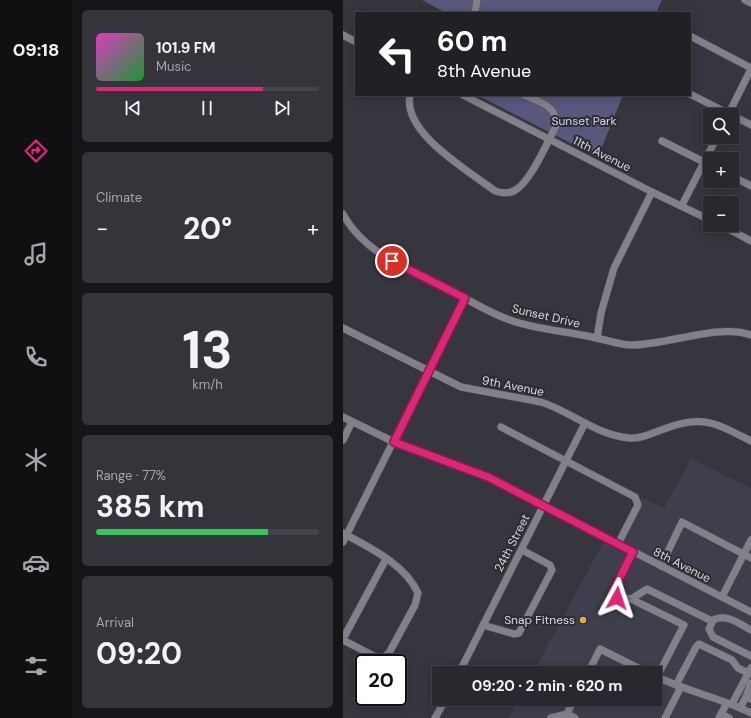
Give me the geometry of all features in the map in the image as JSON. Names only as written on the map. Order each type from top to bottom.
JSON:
[{"type":"street","points":[[475,12],[477,0]]},
{"type":"street","points":[[745,0],[751,3]]},
{"type":"street","points":[[343,35],[355,41]]},
{"type":"street","points":[[691,37],[751,69],[731,108]]},
{"type":"street","points":[[691,95],[717,108]]},
{"type":"street","points":[[410,96],[409,104],[411,114],[418,128],[425,136],[500,193],[510,193],[524,184],[556,126],[556,117],[549,106],[526,96]]},
{"type":"street","name":"11th Avenue","points":[[465,96],[652,192],[703,216]]},
{"type":"street","points":[[739,119],[751,125]]},
{"type":"street","points":[[662,141],[703,161]]},
{"type":"street","points":[[682,205],[703,170]]},
{"type":"street","points":[[739,180],[751,186]]},
{"type":"street","points":[[597,338],[601,313],[614,268],[652,192]]},
{"type":"street","name":"Sunset Drive","points":[[343,214],[356,232],[382,255],[509,320],[620,344],[631,345],[656,344],[726,331],[751,335]]},
{"type":"street","points":[[734,232],[751,241]]},
{"type":"street","points":[[343,542],[345,534],[394,442],[465,298]]},
{"type":"street","name":"9th Avenue","points":[[343,328],[461,387],[494,394],[527,398],[554,406],[609,435],[631,438],[651,435],[689,421],[704,421],[719,425],[751,441]]},
{"type":"street","name":"8th Avenue","points":[[343,417],[394,442],[488,477],[751,612]]},
{"type":"street","points":[[343,440],[353,422]]},
{"type":"street","name":"24th Street","points":[[462,666],[585,423]]},
{"type":"street","points":[[501,427],[635,497],[638,505],[618,544]]},
{"type":"street","points":[[661,566],[682,522],[751,558]]},
{"type":"street","points":[[345,534],[386,559],[408,577],[418,593],[415,605],[389,653],[382,658],[376,658],[343,640],[386,559]]},
{"type":"street","points":[[722,597],[751,540]]},
{"type":"street","points":[[483,625],[514,634],[519,633],[548,577],[551,570],[550,565],[521,550]]},
{"type":"street","points":[[633,552],[613,592],[617,598],[631,599],[684,625],[662,666]]},
{"type":"street","points":[[631,599],[647,589],[712,621]]},
{"type":"street","points":[[751,630],[725,617],[716,618],[712,621],[709,629],[711,635],[751,656]]},
{"type":"street","points":[[665,718],[697,645],[701,645],[732,660],[738,668],[750,671],[720,716],[729,718]]},
{"type":"street","points":[[592,666],[601,649],[634,666]]},
{"type":"street","points":[[662,679],[729,703],[751,713]]},
{"type":"street","points":[[740,708],[748,698],[751,683]]},
{"type":"street","points":[[435,718],[442,706]]},
{"type":"street","points":[[567,714],[571,706]]},
{"type":"street","points":[[551,718],[567,714],[575,718]]},
{"type":"shaded area","points":[[691,459],[751,488],[751,718],[509,718],[515,706],[662,706],[662,666],[537,666],[606,537],[618,543],[642,498],[664,508]]},
{"type":"green space","points":[[422,0],[662,0],[656,12],[444,12]]},
{"type":"green space","name":"Sunset Park","points":[[479,96],[623,96],[598,157]]},
{"type":"place","name":"Snap Fitness","points":[[583,620]]},
{"type":"route","points":[[392,261],[465,298],[394,442],[488,477],[633,552],[614,589],[614,595],[617,598]]}]
